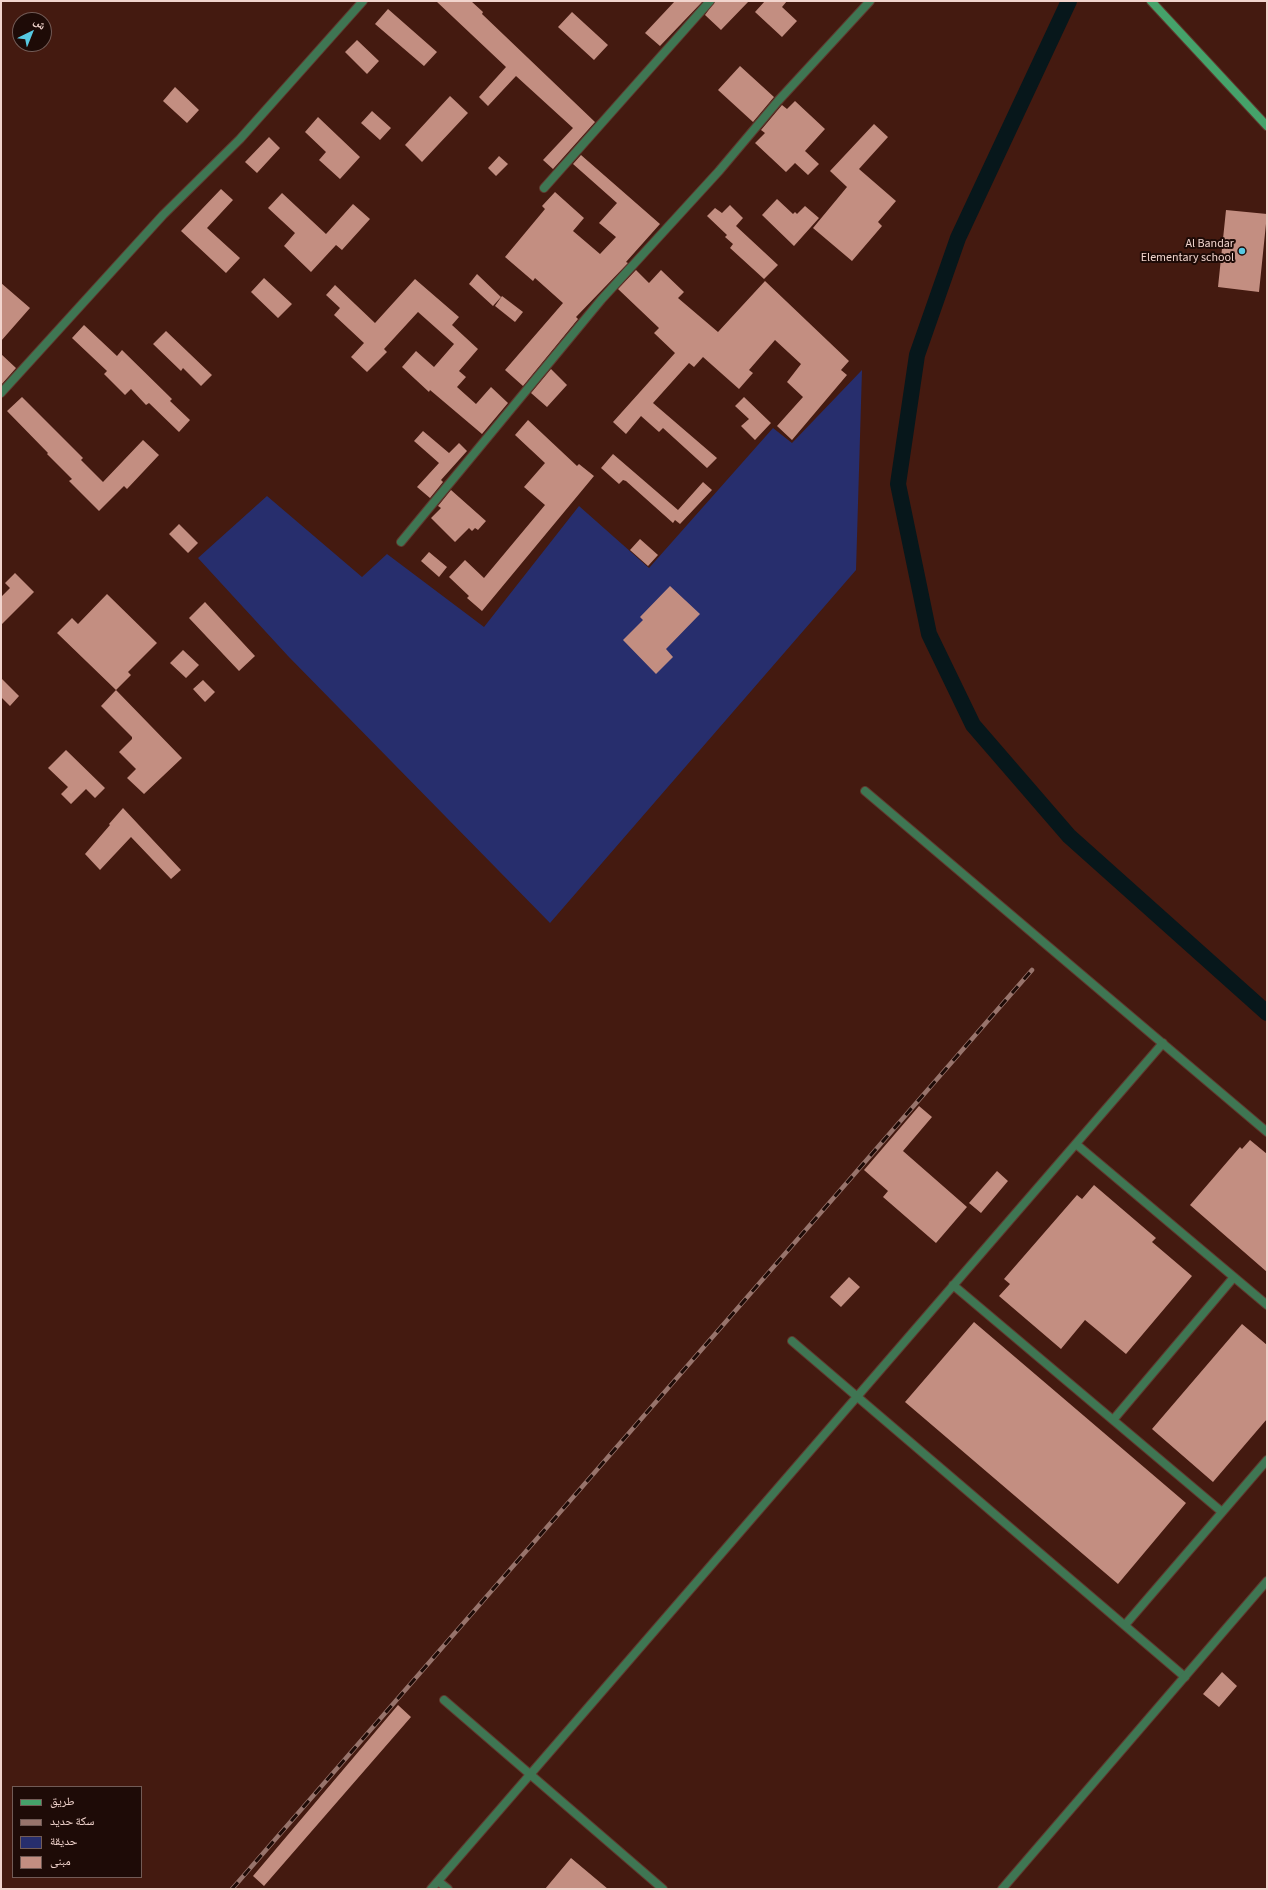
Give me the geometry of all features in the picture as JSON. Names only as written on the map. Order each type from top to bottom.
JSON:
[{"type":"main road","points":[[1151,1],[1267,126]]},
{"type":"street","points":[[1,393],[163,215],[240,139],[363,1]]},
{"type":"street","points":[[544,188],[710,1]]},
{"type":"street","points":[[401,542],[601,300],[719,171],[778,101],[870,1]]},
{"type":"street","points":[[865,791],[1267,1132]]},
{"type":"street","points":[[431,1889],[1163,1043]]},
{"type":"street","points":[[1076,1144],[1267,1305]]},
{"type":"street","points":[[1113,1420],[1234,1277]]},
{"type":"street","points":[[953,1285],[1222,1512]]},
{"type":"street","points":[[792,1340],[1185,1676]]},
{"type":"street","points":[[1125,1625],[1267,1460]]},
{"type":"street","points":[[1002,1889],[1185,1676],[1266,1585]]},
{"type":"street","points":[[444,1700],[663,1889]]},
{"type":"street","points":[[438,1881],[448,1889]]},
{"type":"green space","points":[[862,370],[856,570],[550,923],[288,656],[198,558],[267,496],[362,577],[387,554],[484,627],[579,506],[649,568],[773,428],[792,443]]},
{"type":"building","points":[[436,1],[471,1],[483,12],[482,14],[595,122],[553,169],[543,160],[573,128],[516,76],[488,106],[479,97],[506,67]]},
{"type":"building","points":[[675,1],[703,1],[660,46],[645,33]]},
{"type":"building","points":[[715,1],[749,1],[721,30],[705,15]]},
{"type":"building","points":[[765,1],[787,1],[782,7],[797,21],[782,37],[755,12]]},
{"type":"building","points":[[388,9],[437,52],[424,66],[375,24]]},
{"type":"building","points":[[572,12],[608,45],[594,60],[558,27]]},
{"type":"building","points":[[357,40],[379,61],[367,74],[345,52]]},
{"type":"building","points":[[740,66],[774,97],[753,122],[718,90]]},
{"type":"building","points":[[175,87],[199,110],[187,123],[163,101]]},
{"type":"building","points":[[450,96],[468,113],[422,162],[405,145]]},
{"type":"building","points":[[795,101],[825,129],[805,151],[819,164],[808,175],[795,163],[786,172],[755,143],[765,133],[761,130],[782,105],[787,109]]},
{"type":"building","points":[[372,111],[391,128],[380,140],[361,123]]},
{"type":"building","points":[[318,117],[360,157],[340,179],[319,160],[326,152],[305,132]]},
{"type":"building","points":[[874,124],[888,137],[859,169],[896,201],[878,222],[882,226],[852,261],[813,228],[847,187],[830,171]]},
{"type":"building","points":[[269,137],[280,148],[257,173],[245,162]]},
{"type":"building","points":[[581,155],[660,224],[626,262],[628,263],[576,317],[578,319],[523,386],[505,370],[563,303],[535,278],[533,281],[505,257],[545,209],[542,206],[555,192],[584,218],[573,231],[600,254],[616,237],[599,223],[617,203],[573,164]]},
{"type":"building","points":[[499,156],[508,164],[496,176],[488,168]]},
{"type":"building","points":[[221,189],[233,200],[207,228],[240,258],[226,273],[181,231]]},
{"type":"building","points":[[282,193],[326,234],[353,204],[370,219],[342,250],[336,245],[311,272],[284,246],[295,233],[268,208]]},
{"type":"building","points":[[777,199],[793,214],[795,212],[797,214],[805,206],[819,218],[794,246],[762,215]]},
{"type":"building","points":[[730,205],[743,218],[736,226],[778,265],[764,279],[730,248],[733,244],[725,237],[727,235],[707,216],[715,208],[722,213]]},
{"type":"building","name":"Al Bandar Elementary school","points":[[1226,210],[1267,214],[1259,292],[1218,287]]},
{"type":"building","points":[[636,270],[649,283],[661,270],[684,292],[678,298],[718,332],[765,281],[849,361],[841,370],[847,375],[792,440],[777,426],[803,397],[787,382],[801,364],[775,340],[749,370],[753,373],[739,389],[703,357],[694,367],[689,363],[653,403],[717,458],[707,468],[663,428],[659,432],[641,416],[626,434],[613,422],[675,353],[654,333],[659,328],[618,289]]},
{"type":"building","points":[[477,274],[501,297],[493,306],[469,284]]},
{"type":"building","points":[[264,278],[292,304],[278,318],[251,292]]},
{"type":"building","points":[[415,279],[459,317],[452,325],[478,349],[459,371],[466,377],[457,387],[476,404],[491,387],[508,403],[482,434],[430,390],[429,392],[402,367],[416,351],[434,367],[454,344],[418,312],[384,349],[387,352],[367,372],[351,357],[364,343],[334,315],[340,308],[326,295],[335,285],[375,323]]},
{"type":"building","points":[[1,283],[30,308],[1,341]]},
{"type":"building","points":[[502,296],[523,312],[515,322],[495,306]]},
{"type":"building","points":[[84,325],[117,356],[122,350],[172,399],[170,401],[190,420],[179,432],[149,403],[146,405],[131,389],[125,395],[104,374],[107,371],[72,338]]},
{"type":"building","points":[[166,331],[212,375],[201,386],[183,368],[181,371],[153,344]]},
{"type":"building","points":[[1,354],[16,368],[1,385]]},
{"type":"building","points":[[551,369],[567,385],[547,407],[531,393]]},
{"type":"building","points":[[22,397],[83,458],[81,460],[103,482],[143,440],[159,455],[127,489],[124,486],[99,511],[69,481],[72,479],[7,411]]},
{"type":"building","points":[[744,397],[771,423],[755,440],[741,426],[749,419],[735,406]]},
{"type":"building","points":[[528,420],[577,466],[579,464],[594,476],[482,611],[467,598],[469,596],[449,577],[465,560],[484,578],[545,505],[524,487],[545,463],[515,435]]},
{"type":"building","points":[[423,431],[449,453],[459,443],[467,451],[441,480],[443,482],[430,498],[417,487],[439,463],[414,441]]},
{"type":"building","points":[[613,454],[678,510],[703,482],[712,490],[680,524],[675,520],[673,523],[626,481],[623,480],[619,484],[601,468]]},
{"type":"building","points":[[451,490],[486,521],[478,530],[475,528],[472,531],[469,528],[455,542],[431,518],[441,508],[438,506]]},
{"type":"building","points":[[179,524],[198,543],[188,553],[169,534]]},
{"type":"building","points":[[640,539],[658,555],[648,566],[630,550]]},
{"type":"building","points":[[429,552],[447,567],[439,577],[421,561]]},
{"type":"building","points":[[15,573],[34,592],[1,625],[1,597],[10,588],[5,583]]},
{"type":"building","points":[[670,586],[700,614],[666,649],[673,657],[656,674],[623,640],[643,620],[640,617]]},
{"type":"building","points":[[107,594],[157,643],[128,672],[131,675],[116,690],[57,633],[72,618],[78,624]]},
{"type":"building","points":[[205,602],[255,656],[239,671],[189,618]]},
{"type":"building","points":[[183,650],[199,665],[186,678],[170,663]]},
{"type":"building","points":[[1,678],[19,696],[10,706],[1,697]]},
{"type":"building","points":[[203,680],[215,692],[205,702],[193,689]]},
{"type":"building","points":[[116,690],[182,758],[144,794],[127,778],[136,769],[119,752],[132,739],[132,737],[101,706]]},
{"type":"building","points":[[66,750],[105,788],[95,798],[86,789],[71,804],[61,794],[68,787],[48,768]]},
{"type":"building","points":[[123,808],[181,870],[171,879],[131,837],[100,870],[85,854]]},
{"type":"building","points":[[919,1106],[932,1117],[903,1151],[967,1207],[936,1243],[883,1197],[888,1191],[864,1170]]},
{"type":"building","points":[[1250,1140],[1267,1154],[1267,1272],[1190,1205],[1240,1147],[1242,1149]]},
{"type":"building","points":[[997,1171],[1008,1181],[981,1213],[969,1203]]},
{"type":"building","points":[[1094,1185],[1156,1238],[1152,1242],[1192,1276],[1126,1354],[1085,1320],[1061,1349],[999,1296],[1010,1284],[1004,1279],[1077,1195],[1082,1199]]},
{"type":"building","points":[[849,1277],[860,1287],[841,1307],[830,1297]]},
{"type":"building","points":[[974,1322],[1186,1503],[1118,1584],[905,1402]]},
{"type":"building","points":[[1242,1324],[1267,1345],[1267,1419],[1213,1482],[1152,1429]]},
{"type":"building","points":[[1222,1672],[1237,1686],[1219,1707],[1203,1694]]},
{"type":"building","points":[[398,1705],[411,1717],[264,1886],[253,1876]]},
{"type":"building","points":[[571,1858],[608,1889],[545,1889]]},
{"type":"waterway","points":[[1069,1],[958,238],[917,355],[898,484],[929,634],[973,725],[1069,836],[1267,1013]]},
{"type":"railway","points":[[232,1889],[1032,970]]},
{"type":"place","name":"Al Bandar Elementary school","points":[[1242,251]]}]
